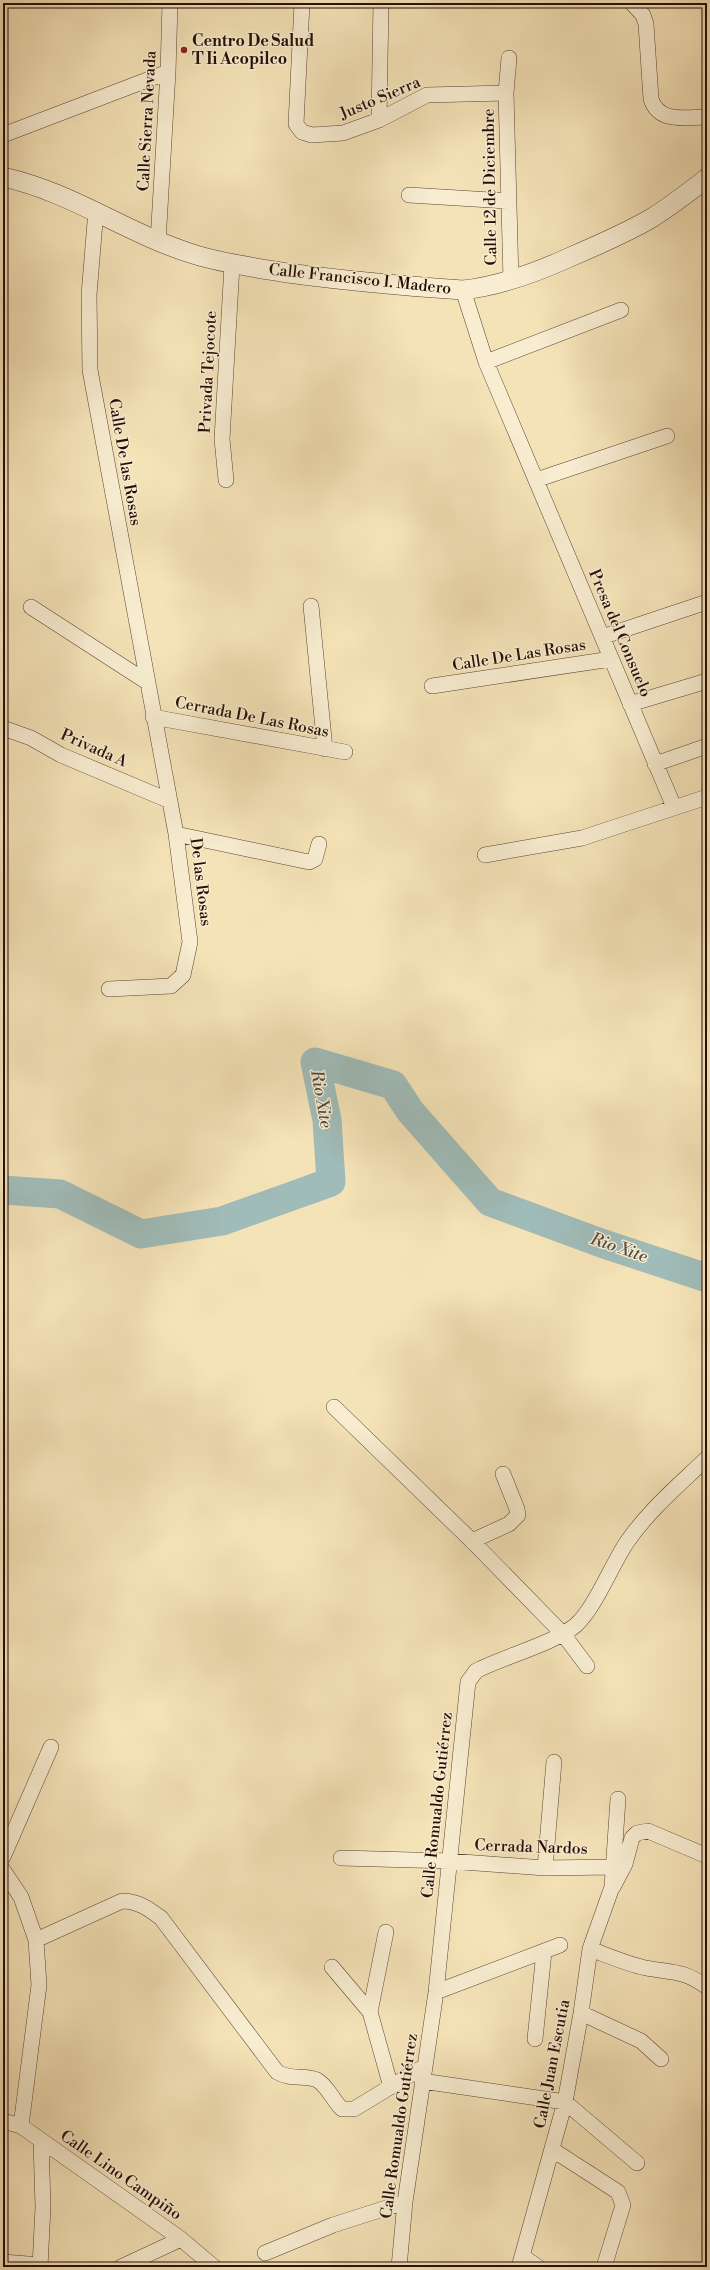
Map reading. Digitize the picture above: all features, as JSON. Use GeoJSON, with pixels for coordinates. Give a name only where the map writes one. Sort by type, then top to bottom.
{"type":"FeatureCollection","features":[{"type":"Feature","properties":{"kind":"street","name":"Calle Sierra Nevada"},"geometry":{"type":"LineString","coordinates":[[158,242],[168,72],[170,3]]}},
{"type":"Feature","properties":{"kind":"street","name":"Justo Sierra"},"geometry":{"type":"LineString","coordinates":[[302,3],[296,124],[302,132],[312,135],[343,133],[379,120],[427,95],[506,93]]}},
{"type":"Feature","properties":{"kind":"street"},"geometry":{"type":"LineString","coordinates":[[379,120],[381,3]]}},
{"type":"Feature","properties":{"kind":"street"},"geometry":{"type":"LineString","coordinates":[[632,3],[643,15],[646,24],[651,99],[654,108],[660,114],[669,117],[707,117]]}},
{"type":"Feature","properties":{"kind":"street","name":"Calle 12 de Diciembre"},"geometry":{"type":"LineString","coordinates":[[509,58],[506,93],[507,201],[511,280]]}},
{"type":"Feature","properties":{"kind":"street"},"geometry":{"type":"LineString","coordinates":[[3,135],[168,72]]}},
{"type":"Feature","properties":{"kind":"street","name":"Calle Francisco I. Madero"},"geometry":{"type":"LineString","coordinates":[[3,177],[57,193],[96,210],[158,242],[232,265],[357,282],[463,290],[479,289],[511,280],[548,267],[618,237],[651,218],[707,178]]}},
{"type":"Feature","properties":{"kind":"street"},"geometry":{"type":"LineString","coordinates":[[409,195],[507,201]]}},
{"type":"Feature","properties":{"kind":"street","name":"Calle De las Rosas"},"geometry":{"type":"LineString","coordinates":[[96,210],[89,295],[90,370],[153,717]]}},
{"type":"Feature","properties":{"kind":"street","name":"Privada Tejocote"},"geometry":{"type":"LineString","coordinates":[[226,480],[222,439],[232,265]]}},
{"type":"Feature","properties":{"kind":"street","name":"Presa del Consuelo"},"geometry":{"type":"LineString","coordinates":[[463,290],[486,362],[674,807]]}},
{"type":"Feature","properties":{"kind":"street"},"geometry":{"type":"LineString","coordinates":[[486,362],[621,310]]}},
{"type":"Feature","properties":{"kind":"street"},"geometry":{"type":"LineString","coordinates":[[536,480],[667,436]]}},
{"type":"Feature","properties":{"kind":"street"},"geometry":{"type":"LineString","coordinates":[[602,637],[707,602]]}},
{"type":"Feature","properties":{"kind":"street"},"geometry":{"type":"LineString","coordinates":[[311,606],[325,749]]}},
{"type":"Feature","properties":{"kind":"street"},"geometry":{"type":"LineString","coordinates":[[31,607],[147,682]]}},
{"type":"Feature","properties":{"kind":"street","name":"Calle De Las Rosas"},"geometry":{"type":"LineString","coordinates":[[432,686],[611,659]]}},
{"type":"Feature","properties":{"kind":"street"},"geometry":{"type":"LineString","coordinates":[[630,704],[707,681]]}},
{"type":"Feature","properties":{"kind":"street","name":"Cerrada De Las Rosas"},"geometry":{"type":"LineString","coordinates":[[153,717],[345,752]]}},
{"type":"Feature","properties":{"kind":"street","name":"De las Rosas"},"geometry":{"type":"LineString","coordinates":[[109,989],[171,986],[184,975],[190,942],[176,834],[153,717]]}},
{"type":"Feature","properties":{"kind":"street","name":"Privada A"},"geometry":{"type":"LineString","coordinates":[[3,728],[31,738],[62,756],[170,801]]}},
{"type":"Feature","properties":{"kind":"street"},"geometry":{"type":"LineString","coordinates":[[655,764],[707,746]]}},
{"type":"Feature","properties":{"kind":"street"},"geometry":{"type":"LineString","coordinates":[[485,855],[582,838],[707,797]]}},
{"type":"Feature","properties":{"kind":"street"},"geometry":{"type":"LineString","coordinates":[[176,834],[309,862],[315,859],[319,844]]}},
{"type":"Feature","properties":{"kind":"street"},"geometry":{"type":"LineString","coordinates":[[334,1407],[472,1541],[563,1634],[587,1666]]}},
{"type":"Feature","properties":{"kind":"street","name":"Calle Romualdo Gutiérrez"},"geometry":{"type":"LineString","coordinates":[[399,2267],[405,2202],[436,1992],[468,1682],[476,1671],[563,1634],[576,1624],[588,1611],[626,1544],[642,1522],[707,1458]]}},
{"type":"Feature","properties":{"kind":"street"},"geometry":{"type":"LineString","coordinates":[[472,1541],[509,1524],[518,1515],[518,1509],[503,1474]]}},
{"type":"Feature","properties":{"kind":"street"},"geometry":{"type":"LineString","coordinates":[[3,1857],[50,1747]]}},
{"type":"Feature","properties":{"kind":"street"},"geometry":{"type":"LineString","coordinates":[[545,1868],[554,1762]]}},
{"type":"Feature","properties":{"kind":"street","name":"Calle Juan Escutia"},"geometry":{"type":"LineString","coordinates":[[520,2261],[553,2150],[565,2102],[582,2013],[590,1950],[612,1887],[612,1867],[618,1799]]}},
{"type":"Feature","properties":{"kind":"street"},"geometry":{"type":"LineString","coordinates":[[612,1887],[625,1864],[632,1838],[637,1833],[648,1831],[707,1856]]}},
{"type":"Feature","properties":{"kind":"street","name":"Cerrada Nardos"},"geometry":{"type":"LineString","coordinates":[[341,1858],[449,1861],[545,1868],[612,1867]]}},
{"type":"Feature","properties":{"kind":"street"},"geometry":{"type":"LineString","coordinates":[[3,1870],[21,1897],[36,1940],[39,1985],[21,2126]]}},
{"type":"Feature","properties":{"kind":"street"},"geometry":{"type":"LineString","coordinates":[[36,1940],[122,1901],[132,1901],[146,1907],[161,1918],[277,2072],[293,2078],[316,2080],[322,2084],[342,2109],[354,2109],[425,2066]]}},
{"type":"Feature","properties":{"kind":"street"},"geometry":{"type":"LineString","coordinates":[[370,2012],[386,1932]]}},
{"type":"Feature","properties":{"kind":"street"},"geometry":{"type":"LineString","coordinates":[[436,1992],[544,1952],[560,1944]]}},
{"type":"Feature","properties":{"kind":"street"},"geometry":{"type":"LineString","coordinates":[[590,1950],[633,1964],[681,1972],[707,1987]]}},
{"type":"Feature","properties":{"kind":"street"},"geometry":{"type":"LineString","coordinates":[[535,2039],[544,1952]]}},
{"type":"Feature","properties":{"kind":"street"},"geometry":{"type":"LineString","coordinates":[[332,1967],[370,2012],[391,2087]]}},
{"type":"Feature","properties":{"kind":"street"},"geometry":{"type":"LineString","coordinates":[[582,2013],[641,2041],[661,2059]]}},
{"type":"Feature","properties":{"kind":"street"},"geometry":{"type":"LineString","coordinates":[[422,2082],[565,2102],[637,2163]]}},
{"type":"Feature","properties":{"kind":"street","name":"Calle Lino Campiño"},"geometry":{"type":"LineString","coordinates":[[3,2121],[21,2126],[181,2239],[214,2267]]}},
{"type":"Feature","properties":{"kind":"street"},"geometry":{"type":"LineString","coordinates":[[3,2262],[40,2266],[43,2207],[41,2141]]}},
{"type":"Feature","properties":{"kind":"street"},"geometry":{"type":"LineString","coordinates":[[553,2150],[618,2192],[622,2198],[623,2205],[604,2267]]}},
{"type":"Feature","properties":{"kind":"street"},"geometry":{"type":"LineString","coordinates":[[265,2253],[333,2225],[405,2202]]}},
{"type":"Feature","properties":{"kind":"street"},"geometry":{"type":"LineString","coordinates":[[121,2267],[181,2239]]}},
{"type":"Feature","properties":{"kind":"street"},"geometry":{"type":"LineString","coordinates":[[520,2261],[538,2267]]}},
{"type":"Feature","properties":{"kind":"waterway","name":"Rio Xite"},"geometry":{"type":"LineString","coordinates":[[3,1190],[60,1194],[141,1234],[222,1221],[331,1182],[327,1120],[315,1062],[393,1085],[410,1111],[490,1202],[601,1243],[707,1278]]}},
{"type":"Feature","properties":{"kind":"place","name":"Centro De Salud T Ii Acopilco"},"geometry":{"type":"Point","coordinates":[184,50]}}]}
